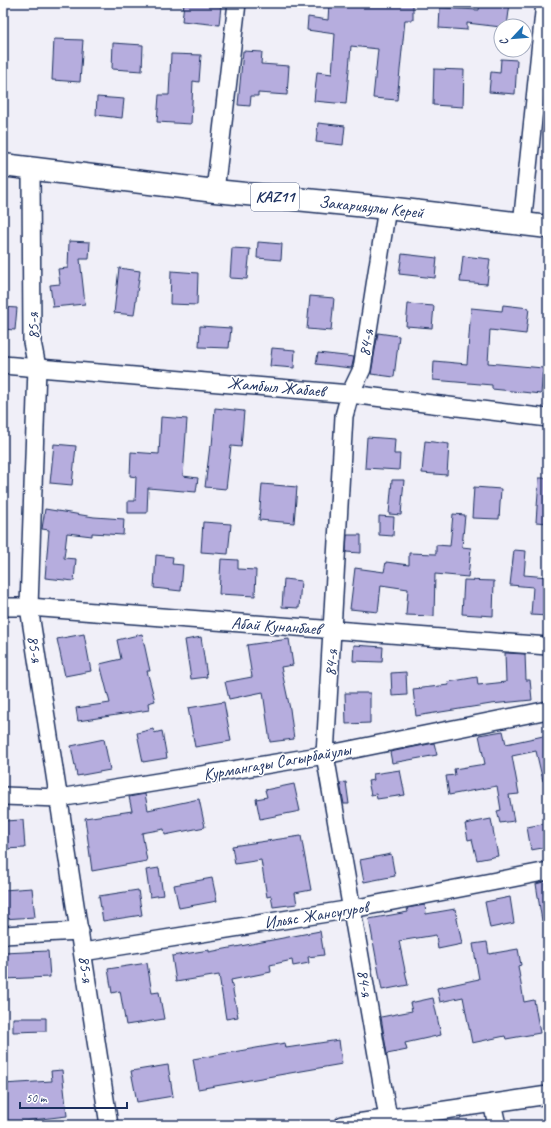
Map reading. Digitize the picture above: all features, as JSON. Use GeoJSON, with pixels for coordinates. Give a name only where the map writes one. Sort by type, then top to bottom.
{"type":"FeatureCollection","features":[{"type":"Feature","properties":{"kind":"highway","name":"Закарияулы Керей"},"geometry":{"type":"LineString","coordinates":[[3,165],[215,191],[387,208],[548,227]]}},
{"type":"Feature","properties":{"kind":"street"},"geometry":{"type":"LineString","coordinates":[[215,191],[237,3]]}},
{"type":"Feature","properties":{"kind":"street"},"geometry":{"type":"LineString","coordinates":[[522,225],[545,3]]}},
{"type":"Feature","properties":{"kind":"street","name":"85-я"},"geometry":{"type":"LineString","coordinates":[[32,168],[32,342],[37,367],[29,607],[109,1125]]}},
{"type":"Feature","properties":{"kind":"street","name":"84-я"},"geometry":{"type":"LineString","coordinates":[[387,208],[362,369],[350,394],[344,416],[325,755],[388,1118]]}},
{"type":"Feature","properties":{"kind":"street","name":"Жамбыл Жабаев"},"geometry":{"type":"LineString","coordinates":[[3,365],[350,394],[548,418]]}},
{"type":"Feature","properties":{"kind":"street","name":"Абай Кунанбаев"},"geometry":{"type":"LineString","coordinates":[[3,607],[29,607],[548,646]]}},
{"type":"Feature","properties":{"kind":"street","name":"Курмангазы Сагырбайулы"},"geometry":{"type":"LineString","coordinates":[[3,796],[59,798],[325,755],[548,710]]}},
{"type":"Feature","properties":{"kind":"street","name":"Ильяс Жансугуров"},"geometry":{"type":"LineString","coordinates":[[83,952],[352,909],[548,871]]}},
{"type":"Feature","properties":{"kind":"street"},"geometry":{"type":"LineString","coordinates":[[3,935],[80,931]]}},
{"type":"Feature","properties":{"kind":"street"},"geometry":{"type":"LineString","coordinates":[[343,1125],[548,1095]]}},
{"type":"Feature","properties":{"kind":"street"},"geometry":{"type":"LineString","coordinates":[[492,1103],[497,1125]]}},
{"type":"Feature","properties":{"kind":"building"},"geometry":{"type":"Polygon","coordinates":[[[184,3],[221,6],[219,25],[182,21],[184,3]]]}},
{"type":"Feature","properties":{"kind":"building"},"geometry":{"type":"Polygon","coordinates":[[[329,3],[413,3],[413,20],[405,20],[397,100],[373,98],[378,49],[351,46],[346,104],[314,101],[317,72],[332,74],[335,34],[307,30],[308,17],[328,20],[329,3]]]}},
{"type":"Feature","properties":{"kind":"building"},"geometry":{"type":"Polygon","coordinates":[[[480,3],[510,3],[508,18],[493,18],[493,26],[467,23],[467,30],[439,28],[440,8],[479,10],[480,3]]]}},
{"type":"Feature","properties":{"kind":"building"},"geometry":{"type":"Polygon","coordinates":[[[54,39],[83,40],[80,82],[52,80],[54,39]]]}},
{"type":"Feature","properties":{"kind":"building"},"geometry":{"type":"Polygon","coordinates":[[[113,43],[143,45],[142,71],[112,69],[113,43]]]}},
{"type":"Feature","properties":{"kind":"building"},"geometry":{"type":"Polygon","coordinates":[[[243,51],[262,52],[261,64],[289,66],[287,95],[258,93],[258,96],[251,96],[250,106],[238,105],[243,51]]]}},
{"type":"Feature","properties":{"kind":"building"},"geometry":{"type":"Polygon","coordinates":[[[171,54],[201,55],[199,82],[193,81],[191,124],[157,122],[159,95],[169,95],[171,54]]]}},
{"type":"Feature","properties":{"kind":"building"},"geometry":{"type":"Polygon","coordinates":[[[501,59],[517,60],[515,94],[489,92],[491,72],[500,73],[501,59]]]}},
{"type":"Feature","properties":{"kind":"building"},"geometry":{"type":"Polygon","coordinates":[[[434,69],[464,70],[463,107],[433,105],[434,69]]]}},
{"type":"Feature","properties":{"kind":"building"},"geometry":{"type":"Polygon","coordinates":[[[97,97],[124,99],[122,118],[96,115],[97,97]]]}},
{"type":"Feature","properties":{"kind":"building"},"geometry":{"type":"Polygon","coordinates":[[[318,123],[345,126],[343,145],[316,142],[318,123]]]}},
{"type":"Feature","properties":{"kind":"building"},"geometry":{"type":"Polygon","coordinates":[[[69,241],[90,242],[89,259],[80,259],[85,304],[53,307],[50,285],[60,284],[58,269],[68,268],[69,241]]]}},
{"type":"Feature","properties":{"kind":"building"},"geometry":{"type":"Polygon","coordinates":[[[258,242],[282,244],[281,260],[257,258],[258,242]]]}},
{"type":"Feature","properties":{"kind":"building"},"geometry":{"type":"Polygon","coordinates":[[[232,248],[250,249],[247,279],[230,278],[232,248]]]}},
{"type":"Feature","properties":{"kind":"building"},"geometry":{"type":"Polygon","coordinates":[[[402,254],[437,258],[435,278],[399,274],[402,254]]]}},
{"type":"Feature","properties":{"kind":"building"},"geometry":{"type":"Polygon","coordinates":[[[463,256],[490,259],[487,284],[460,282],[463,256]]]}},
{"type":"Feature","properties":{"kind":"building"},"geometry":{"type":"Polygon","coordinates":[[[119,268],[140,271],[134,315],[114,313],[119,268]]]}},
{"type":"Feature","properties":{"kind":"building"},"geometry":{"type":"Polygon","coordinates":[[[171,271],[198,273],[197,305],[170,304],[171,271]]]}},
{"type":"Feature","properties":{"kind":"building"},"geometry":{"type":"Polygon","coordinates":[[[310,296],[334,298],[331,331],[307,329],[310,296]]]}},
{"type":"Feature","properties":{"kind":"building"},"geometry":{"type":"Polygon","coordinates":[[[408,304],[434,306],[432,328],[406,326],[408,304]]]}},
{"type":"Feature","properties":{"kind":"building"},"geometry":{"type":"Polygon","coordinates":[[[503,305],[529,308],[526,334],[490,330],[488,363],[543,368],[541,394],[492,389],[492,385],[433,380],[434,361],[467,364],[471,308],[502,311],[503,305]]]}},
{"type":"Feature","properties":{"kind":"building"},"geometry":{"type":"Polygon","coordinates":[[[3,307],[17,308],[15,330],[3,329],[3,307]]]}},
{"type":"Feature","properties":{"kind":"building"},"geometry":{"type":"Polygon","coordinates":[[[200,326],[231,328],[229,348],[199,347],[200,326]]]}},
{"type":"Feature","properties":{"kind":"building"},"geometry":{"type":"Polygon","coordinates":[[[378,333],[399,336],[394,377],[371,374],[378,333]]]}},
{"type":"Feature","properties":{"kind":"building"},"geometry":{"type":"Polygon","coordinates":[[[272,348],[295,350],[294,368],[270,366],[272,348]]]}},
{"type":"Feature","properties":{"kind":"building"},"geometry":{"type":"Polygon","coordinates":[[[318,353],[354,357],[352,366],[351,368],[316,364],[318,353]]]}},
{"type":"Feature","properties":{"kind":"building"},"geometry":{"type":"Polygon","coordinates":[[[215,408],[244,411],[241,447],[231,446],[226,489],[205,487],[210,446],[212,446],[215,408]]]}},
{"type":"Feature","properties":{"kind":"building"},"geometry":{"type":"Polygon","coordinates":[[[161,417],[187,419],[183,476],[198,478],[196,492],[148,488],[147,513],[128,513],[128,501],[135,501],[136,477],[130,476],[131,452],[159,454],[161,417]]]}},
{"type":"Feature","properties":{"kind":"building"},"geometry":{"type":"Polygon","coordinates":[[[367,437],[395,439],[394,454],[400,454],[399,470],[365,468],[367,437]]]}},
{"type":"Feature","properties":{"kind":"building"},"geometry":{"type":"Polygon","coordinates":[[[425,441],[449,444],[447,475],[422,473],[425,441]]]}},
{"type":"Feature","properties":{"kind":"building"},"geometry":{"type":"Polygon","coordinates":[[[54,444],[76,446],[72,485],[50,483],[54,444]]]}},
{"type":"Feature","properties":{"kind":"building"},"geometry":{"type":"Polygon","coordinates":[[[539,478],[548,478],[548,523],[536,522],[539,478]]]}},
{"type":"Feature","properties":{"kind":"building"},"geometry":{"type":"Polygon","coordinates":[[[392,480],[404,480],[401,515],[389,514],[392,480]]]}},
{"type":"Feature","properties":{"kind":"building"},"geometry":{"type":"Polygon","coordinates":[[[262,484],[297,487],[294,523],[259,520],[262,484]]]}},
{"type":"Feature","properties":{"kind":"building"},"geometry":{"type":"Polygon","coordinates":[[[474,487],[501,489],[499,519],[472,518],[474,487]]]}},
{"type":"Feature","properties":{"kind":"building"},"geometry":{"type":"Polygon","coordinates":[[[45,509],[94,517],[124,519],[123,535],[92,533],[92,536],[67,533],[64,558],[76,559],[74,581],[45,578],[49,530],[42,529],[45,509]]]}},
{"type":"Feature","properties":{"kind":"building"},"geometry":{"type":"Polygon","coordinates":[[[453,514],[465,515],[462,547],[471,548],[468,577],[435,574],[434,616],[406,615],[408,589],[381,585],[378,612],[350,609],[355,568],[384,572],[386,562],[409,565],[409,553],[436,554],[436,545],[450,546],[453,514]]]}},
{"type":"Feature","properties":{"kind":"building"},"geometry":{"type":"Polygon","coordinates":[[[379,516],[394,517],[393,536],[379,535],[379,516]]]}},
{"type":"Feature","properties":{"kind":"building"},"geometry":{"type":"Polygon","coordinates":[[[203,522],[231,524],[228,554],[201,552],[203,522]]]}},
{"type":"Feature","properties":{"kind":"building"},"geometry":{"type":"Polygon","coordinates":[[[347,535],[361,535],[361,553],[346,552],[347,535]]]}},
{"type":"Feature","properties":{"kind":"building"},"geometry":{"type":"Polygon","coordinates":[[[514,550],[526,551],[524,575],[548,577],[548,616],[531,615],[533,587],[510,585],[514,550]]]}},
{"type":"Feature","properties":{"kind":"building"},"geometry":{"type":"Polygon","coordinates":[[[156,555],[173,557],[172,564],[183,565],[181,591],[154,588],[156,555]]]}},
{"type":"Feature","properties":{"kind":"building"},"geometry":{"type":"Polygon","coordinates":[[[221,559],[238,560],[238,569],[256,570],[255,596],[219,594],[221,559]]]}},
{"type":"Feature","properties":{"kind":"building"},"geometry":{"type":"Polygon","coordinates":[[[284,579],[301,581],[299,608],[282,607],[284,579]]]}},
{"type":"Feature","properties":{"kind":"building"},"geometry":{"type":"Polygon","coordinates":[[[464,580],[494,581],[493,616],[462,614],[464,580]]]}},
{"type":"Feature","properties":{"kind":"building"},"geometry":{"type":"Polygon","coordinates":[[[84,634],[91,671],[65,676],[57,639],[84,634]]]}},
{"type":"Feature","properties":{"kind":"building"},"geometry":{"type":"Polygon","coordinates":[[[142,634],[150,671],[147,671],[155,701],[148,703],[149,710],[78,721],[76,708],[110,703],[100,664],[121,659],[117,640],[142,634]]]}},
{"type":"Feature","properties":{"kind":"building"},"geometry":{"type":"Polygon","coordinates":[[[201,637],[207,677],[191,679],[185,640],[201,637]]]}},
{"type":"Feature","properties":{"kind":"building"},"geometry":{"type":"Polygon","coordinates":[[[289,639],[293,665],[281,667],[290,709],[294,739],[270,742],[263,692],[229,699],[225,682],[252,677],[247,645],[289,639]]]}},
{"type":"Feature","properties":{"kind":"building"},"geometry":{"type":"Polygon","coordinates":[[[354,645],[383,647],[382,662],[353,661],[354,645]]]}},
{"type":"Feature","properties":{"kind":"building"},"geometry":{"type":"Polygon","coordinates":[[[505,653],[525,654],[526,680],[530,680],[532,700],[491,704],[416,716],[413,689],[449,685],[448,682],[477,677],[478,685],[506,682],[505,653]]]}},
{"type":"Feature","properties":{"kind":"building"},"geometry":{"type":"Polygon","coordinates":[[[406,672],[407,695],[392,696],[391,673],[406,672]]]}},
{"type":"Feature","properties":{"kind":"building"},"geometry":{"type":"Polygon","coordinates":[[[345,693],[370,693],[370,723],[346,724],[345,693]]]}},
{"type":"Feature","properties":{"kind":"building"},"geometry":{"type":"Polygon","coordinates":[[[224,702],[231,741],[195,747],[188,708],[224,702]]]}},
{"type":"Feature","properties":{"kind":"building"},"geometry":{"type":"Polygon","coordinates":[[[153,729],[154,733],[162,731],[167,758],[143,762],[137,733],[153,729]]]}},
{"type":"Feature","properties":{"kind":"building"},"geometry":{"type":"Polygon","coordinates":[[[503,731],[506,744],[548,735],[548,781],[543,781],[536,751],[512,756],[519,794],[509,795],[514,821],[500,823],[497,811],[501,810],[497,786],[449,795],[446,776],[455,775],[454,769],[485,764],[479,735],[503,731]]]}},
{"type":"Feature","properties":{"kind":"building"},"geometry":{"type":"Polygon","coordinates":[[[104,739],[110,770],[77,776],[71,746],[104,739]]]}},
{"type":"Feature","properties":{"kind":"building"},"geometry":{"type":"Polygon","coordinates":[[[434,743],[437,755],[392,763],[390,752],[434,743]]]}},
{"type":"Feature","properties":{"kind":"building"},"geometry":{"type":"Polygon","coordinates":[[[400,770],[405,795],[377,799],[376,794],[371,795],[368,781],[374,780],[373,774],[400,770]]]}},
{"type":"Feature","properties":{"kind":"building"},"geometry":{"type":"Polygon","coordinates":[[[346,782],[349,804],[344,804],[340,783],[346,782]]]}},
{"type":"Feature","properties":{"kind":"building"},"geometry":{"type":"Polygon","coordinates":[[[294,784],[300,811],[260,819],[256,799],[267,797],[265,790],[294,784]]]}},
{"type":"Feature","properties":{"kind":"building"},"geometry":{"type":"Polygon","coordinates":[[[145,794],[148,810],[199,799],[205,827],[165,835],[164,829],[142,833],[147,861],[92,871],[85,818],[132,811],[129,797],[145,794]]]}},
{"type":"Feature","properties":{"kind":"building"},"geometry":{"type":"Polygon","coordinates":[[[491,819],[498,856],[477,860],[472,839],[468,840],[465,824],[491,819]]]}},
{"type":"Feature","properties":{"kind":"building"},"geometry":{"type":"Polygon","coordinates":[[[23,820],[25,848],[3,849],[3,821],[23,820]]]}},
{"type":"Feature","properties":{"kind":"building"},"geometry":{"type":"Polygon","coordinates":[[[548,823],[548,847],[531,850],[527,827],[548,823]]]}},
{"type":"Feature","properties":{"kind":"building"},"geometry":{"type":"Polygon","coordinates":[[[301,836],[311,890],[295,893],[297,904],[273,907],[271,896],[267,897],[261,860],[235,864],[232,846],[301,836]]]}},
{"type":"Feature","properties":{"kind":"building"},"geometry":{"type":"Polygon","coordinates":[[[391,854],[395,876],[364,882],[360,860],[391,854]]]}},
{"type":"Feature","properties":{"kind":"building"},"geometry":{"type":"Polygon","coordinates":[[[159,868],[163,895],[150,897],[146,870],[159,868]]]}},
{"type":"Feature","properties":{"kind":"building"},"geometry":{"type":"Polygon","coordinates":[[[212,878],[217,901],[179,908],[174,885],[212,878]]]}},
{"type":"Feature","properties":{"kind":"building"},"geometry":{"type":"Polygon","coordinates":[[[547,881],[548,921],[542,921],[536,884],[547,881]]]}},
{"type":"Feature","properties":{"kind":"building"},"geometry":{"type":"Polygon","coordinates":[[[32,888],[35,917],[3,919],[3,890],[32,888]]]}},
{"type":"Feature","properties":{"kind":"building"},"geometry":{"type":"Polygon","coordinates":[[[138,890],[142,915],[103,921],[99,896],[138,890]]]}},
{"type":"Feature","properties":{"kind":"building"},"geometry":{"type":"Polygon","coordinates":[[[510,897],[514,923],[490,928],[485,902],[510,897]]]}},
{"type":"Feature","properties":{"kind":"building"},"geometry":{"type":"Polygon","coordinates":[[[425,905],[426,914],[455,909],[462,944],[438,949],[436,935],[399,941],[408,985],[382,990],[369,919],[408,912],[407,908],[425,905]]]}},
{"type":"Feature","properties":{"kind":"building"},"geometry":{"type":"Polygon","coordinates":[[[320,931],[324,955],[308,957],[309,963],[293,966],[292,960],[270,965],[271,972],[231,980],[238,1017],[226,1019],[219,975],[176,982],[172,956],[209,950],[209,952],[320,931]]]}},
{"type":"Feature","properties":{"kind":"building"},"geometry":{"type":"Polygon","coordinates":[[[487,942],[489,954],[518,949],[521,965],[518,966],[524,1002],[534,1000],[540,1033],[506,1039],[505,1036],[472,1043],[463,997],[440,1002],[437,988],[479,979],[473,944],[487,942]]]}},
{"type":"Feature","properties":{"kind":"building"},"geometry":{"type":"Polygon","coordinates":[[[48,951],[50,977],[4,979],[3,953],[48,951]]]}},
{"type":"Feature","properties":{"kind":"building"},"geometry":{"type":"Polygon","coordinates":[[[147,963],[152,993],[159,992],[164,1019],[126,1025],[120,991],[112,993],[108,969],[147,963]]]}},
{"type":"Feature","properties":{"kind":"building"},"geometry":{"type":"Polygon","coordinates":[[[433,998],[441,1035],[405,1043],[407,1050],[387,1054],[381,1017],[412,1011],[410,1003],[433,998]]]}},
{"type":"Feature","properties":{"kind":"building"},"geometry":{"type":"Polygon","coordinates":[[[13,1018],[46,1018],[46,1031],[13,1032],[13,1018]]]}},
{"type":"Feature","properties":{"kind":"building"},"geometry":{"type":"Polygon","coordinates":[[[339,1040],[342,1064],[198,1089],[193,1059],[285,1043],[286,1048],[339,1040]]]}},
{"type":"Feature","properties":{"kind":"building"},"geometry":{"type":"Polygon","coordinates":[[[168,1065],[173,1096],[137,1102],[131,1071],[168,1065]]]}},
{"type":"Feature","properties":{"kind":"building"},"geometry":{"type":"Polygon","coordinates":[[[62,1070],[67,1116],[6,1123],[3,1084],[52,1081],[51,1071],[62,1070]]]}}]}
